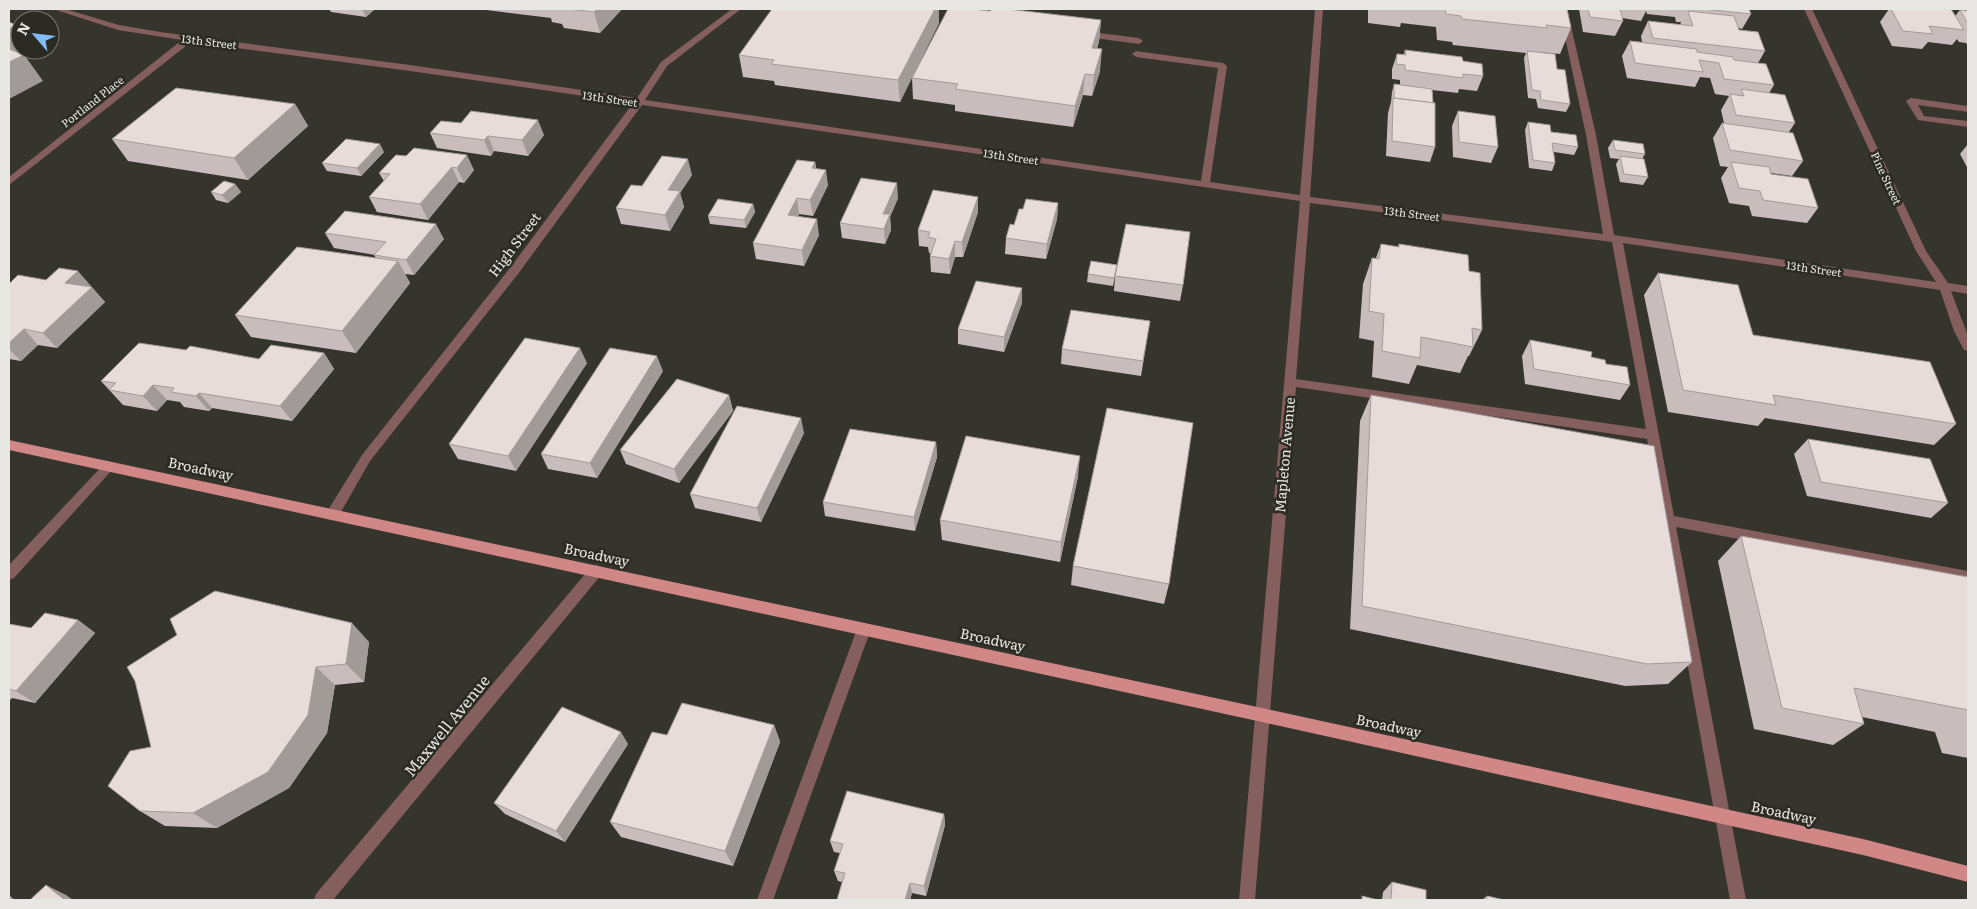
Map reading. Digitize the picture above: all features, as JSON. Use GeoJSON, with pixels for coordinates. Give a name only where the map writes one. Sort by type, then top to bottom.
{"type":"FeatureCollection","features":[{"type":"Feature","properties":{"kind":"main road","name":"Broadway"},"geometry":{"type":"LineString","coordinates":[[9,445],[1262,715],[1863,847],[1968,874]]}},
{"type":"Feature","properties":{"kind":"street","name":"13th Street"},"geometry":{"type":"LineString","coordinates":[[57,9],[118,27],[160,36],[410,68],[1305,199],[1613,239],[1968,290]]}},
{"type":"Feature","properties":{"kind":"street","name":"High Street"},"geometry":{"type":"LineString","coordinates":[[332,515],[366,458],[514,271],[639,102],[664,64],[737,9]]}},
{"type":"Feature","properties":{"kind":"street","name":"Mapleton Avenue"},"geometry":{"type":"LineString","coordinates":[[1246,900],[1305,199],[1318,9]]}},
{"type":"Feature","properties":{"kind":"street"},"geometry":{"type":"LineString","coordinates":[[1563,9],[1591,135],[1602,205],[1613,239],[1653,435],[1738,900]]}},
{"type":"Feature","properties":{"kind":"street","name":"Pine Street"},"geometry":{"type":"LineString","coordinates":[[1808,9],[1921,252],[1944,286],[1960,331],[1968,347]]}},
{"type":"Feature","properties":{"kind":"street"},"geometry":{"type":"LineString","coordinates":[[1076,33],[1139,41]]}},
{"type":"Feature","properties":{"kind":"street","name":"Portland Place"},"geometry":{"type":"LineString","coordinates":[[9,182],[190,39]]}},
{"type":"Feature","properties":{"kind":"street"},"geometry":{"type":"LineString","coordinates":[[1136,54],[1223,66],[1205,184]]}},
{"type":"Feature","properties":{"kind":"street"},"geometry":{"type":"LineString","coordinates":[[1968,108],[1911,101],[1921,118],[1968,124]]}},
{"type":"Feature","properties":{"kind":"street"},"geometry":{"type":"LineString","coordinates":[[1290,382],[1653,435]]}},
{"type":"Feature","properties":{"kind":"street"},"geometry":{"type":"LineString","coordinates":[[9,574],[109,466]]}},
{"type":"Feature","properties":{"kind":"street"},"geometry":{"type":"LineString","coordinates":[[1668,520],[1968,577]]}},
{"type":"Feature","properties":{"kind":"street","name":"Maxwell Avenue"},"geometry":{"type":"LineString","coordinates":[[322,900],[596,572]]}},
{"type":"Feature","properties":{"kind":"street"},"geometry":{"type":"LineString","coordinates":[[765,900],[864,629]]}},
{"type":"Feature","properties":{"kind":"building"},"geometry":{"type":"Polygon","coordinates":[[[569,9],[597,9],[594,12],[569,9]]]}},
{"type":"Feature","properties":{"kind":"building"},"geometry":{"type":"Polygon","coordinates":[[[772,9],[935,9],[898,80],[771,64],[774,60],[739,55],[772,9]]]}},
{"type":"Feature","properties":{"kind":"building"},"geometry":{"type":"Polygon","coordinates":[[[948,9],[990,11],[992,9],[1008,9],[1101,20],[1092,48],[1102,49],[1094,75],[1085,74],[1075,106],[955,89],[958,84],[912,78],[948,9]]]}},
{"type":"Feature","properties":{"kind":"building"},"geometry":{"type":"Polygon","coordinates":[[[1445,9],[1567,9],[1571,28],[1546,25],[1547,28],[1462,19],[1461,16],[1446,14],[1445,9]]]}},
{"type":"Feature","properties":{"kind":"building"},"geometry":{"type":"Polygon","coordinates":[[[1588,9],[1620,9],[1623,21],[1590,17],[1588,9]]]}},
{"type":"Feature","properties":{"kind":"building"},"geometry":{"type":"Polygon","coordinates":[[[1703,9],[1749,9],[1751,14],[1703,9]]]}},
{"type":"Feature","properties":{"kind":"building"},"geometry":{"type":"Polygon","coordinates":[[[1891,9],[1951,9],[1964,30],[1929,26],[1933,34],[1903,31],[1891,9]]]}},
{"type":"Feature","properties":{"kind":"building"},"geometry":{"type":"Polygon","coordinates":[[[1960,10],[1968,11],[1968,24],[1960,10]]]}},
{"type":"Feature","properties":{"kind":"building"},"geometry":{"type":"Polygon","coordinates":[[[1688,11],[1734,16],[1739,30],[1758,32],[1765,51],[1653,38],[1648,21],[1693,26],[1688,11]]]}},
{"type":"Feature","properties":{"kind":"building"},"geometry":{"type":"Polygon","coordinates":[[[1630,41],[1696,49],[1697,52],[1733,57],[1734,60],[1766,64],[1774,85],[1724,79],[1719,63],[1699,60],[1703,72],[1635,63],[1630,41]]]}},
{"type":"Feature","properties":{"kind":"building"},"geometry":{"type":"Polygon","coordinates":[[[1405,50],[1462,57],[1463,61],[1482,64],[1483,76],[1463,74],[1463,78],[1405,70],[1405,65],[1396,64],[1397,54],[1406,55],[1405,50]]]}},
{"type":"Feature","properties":{"kind":"building"},"geometry":{"type":"Polygon","coordinates":[[[1527,51],[1555,54],[1557,69],[1565,70],[1570,104],[1541,100],[1540,91],[1532,90],[1527,51]]]}},
{"type":"Feature","properties":{"kind":"building"},"geometry":{"type":"Polygon","coordinates":[[[1394,84],[1432,89],[1433,103],[1394,98],[1394,84]]]}},
{"type":"Feature","properties":{"kind":"building"},"geometry":{"type":"Polygon","coordinates":[[[176,88],[295,104],[234,158],[112,139],[176,88]]]}},
{"type":"Feature","properties":{"kind":"building"},"geometry":{"type":"Polygon","coordinates":[[[1741,89],[1785,95],[1795,123],[1736,115],[1730,94],[1744,96],[1741,89]]]}},
{"type":"Feature","properties":{"kind":"building"},"geometry":{"type":"Polygon","coordinates":[[[1393,98],[1435,103],[1435,147],[1392,141],[1393,98]]]}},
{"type":"Feature","properties":{"kind":"building"},"geometry":{"type":"Polygon","coordinates":[[[471,111],[538,120],[522,140],[488,136],[484,140],[430,133],[441,121],[461,123],[471,111]]]}},
{"type":"Feature","properties":{"kind":"building"},"geometry":{"type":"Polygon","coordinates":[[[1458,111],[1495,116],[1498,147],[1459,142],[1458,111]]]}},
{"type":"Feature","properties":{"kind":"building"},"geometry":{"type":"Polygon","coordinates":[[[1528,122],[1550,125],[1551,132],[1576,135],[1578,147],[1552,143],[1555,163],[1533,160],[1528,122]]]}},
{"type":"Feature","properties":{"kind":"building"},"geometry":{"type":"Polygon","coordinates":[[[1722,123],[1793,133],[1803,161],[1730,150],[1722,123]]]}},
{"type":"Feature","properties":{"kind":"building"},"geometry":{"type":"Polygon","coordinates":[[[346,139],[380,144],[357,168],[322,163],[346,139]]]}},
{"type":"Feature","properties":{"kind":"building"},"geometry":{"type":"Polygon","coordinates":[[[1613,140],[1643,144],[1645,154],[1615,150],[1613,140]]]}},
{"type":"Feature","properties":{"kind":"building"},"geometry":{"type":"Polygon","coordinates":[[[414,148],[467,155],[457,168],[452,167],[420,204],[369,197],[390,174],[379,173],[396,155],[406,156],[414,148]]]}},
{"type":"Feature","properties":{"kind":"building"},"geometry":{"type":"Polygon","coordinates":[[[662,156],[688,159],[668,190],[680,191],[665,215],[616,208],[631,185],[642,186],[662,156]]]}},
{"type":"Feature","properties":{"kind":"building"},"geometry":{"type":"Polygon","coordinates":[[[1620,156],[1644,159],[1648,177],[1624,174],[1620,156]]]}},
{"type":"Feature","properties":{"kind":"building"},"geometry":{"type":"Polygon","coordinates":[[[797,160],[815,162],[812,168],[826,170],[810,200],[797,198],[788,215],[817,219],[802,250],[753,243],[797,160]]]}},
{"type":"Feature","properties":{"kind":"building"},"geometry":{"type":"Polygon","coordinates":[[[1731,162],[1769,167],[1771,174],[1808,179],[1818,208],[1763,200],[1760,191],[1739,188],[1731,162]]]}},
{"type":"Feature","properties":{"kind":"building"},"geometry":{"type":"Polygon","coordinates":[[[861,178],[897,183],[883,214],[890,214],[884,229],[840,223],[861,178]]]}},
{"type":"Feature","properties":{"kind":"building"},"geometry":{"type":"Polygon","coordinates":[[[224,181],[235,184],[222,195],[211,192],[224,181]]]}},
{"type":"Feature","properties":{"kind":"building"},"geometry":{"type":"Polygon","coordinates":[[[933,190],[978,197],[962,242],[955,241],[949,259],[930,256],[936,239],[928,237],[930,232],[918,230],[933,190]]]}},
{"type":"Feature","properties":{"kind":"building"},"geometry":{"type":"Polygon","coordinates":[[[718,199],[753,204],[744,220],[708,216],[718,199]]]}},
{"type":"Feature","properties":{"kind":"building"},"geometry":{"type":"Polygon","coordinates":[[[1026,199],[1058,203],[1047,244],[1006,238],[1010,224],[1014,225],[1019,209],[1023,209],[1026,199]]]}},
{"type":"Feature","properties":{"kind":"building"},"geometry":{"type":"Polygon","coordinates":[[[345,211],[436,224],[406,260],[374,255],[386,242],[325,233],[345,211]]]}},
{"type":"Feature","properties":{"kind":"building"},"geometry":{"type":"Polygon","coordinates":[[[1126,224],[1190,232],[1183,285],[1115,276],[1126,224]]]}},
{"type":"Feature","properties":{"kind":"building"},"geometry":{"type":"Polygon","coordinates":[[[1381,244],[1399,247],[1399,244],[1468,255],[1469,271],[1480,273],[1482,330],[1472,328],[1473,347],[1421,337],[1420,358],[1382,351],[1384,314],[1369,311],[1372,258],[1379,259],[1381,244]]]}},
{"type":"Feature","properties":{"kind":"building"},"geometry":{"type":"Polygon","coordinates":[[[297,247],[398,261],[342,331],[235,315],[297,247]]]}},
{"type":"Feature","properties":{"kind":"building"},"geometry":{"type":"Polygon","coordinates":[[[1091,261],[1117,265],[1114,278],[1088,274],[1091,261]]]}},
{"type":"Feature","properties":{"kind":"building"},"geometry":{"type":"Polygon","coordinates":[[[59,268],[78,271],[65,283],[92,287],[43,333],[24,329],[9,343],[9,284],[18,275],[46,280],[59,268]]]}},
{"type":"Feature","properties":{"kind":"building"},"geometry":{"type":"Polygon","coordinates":[[[1658,273],[1738,285],[1753,335],[1930,362],[1956,424],[1773,395],[1776,405],[1683,390],[1658,273]]]}},
{"type":"Feature","properties":{"kind":"building"},"geometry":{"type":"Polygon","coordinates":[[[976,281],[1022,288],[1004,337],[958,329],[976,281]]]}},
{"type":"Feature","properties":{"kind":"building"},"geometry":{"type":"Polygon","coordinates":[[[1071,310],[1150,321],[1143,361],[1062,349],[1071,310]]]}},
{"type":"Feature","properties":{"kind":"building"},"geometry":{"type":"Polygon","coordinates":[[[525,338],[580,348],[508,456],[449,444],[525,338]]]}},
{"type":"Feature","properties":{"kind":"building"},"geometry":{"type":"Polygon","coordinates":[[[1530,340],[1592,352],[1591,357],[1605,360],[1606,364],[1627,367],[1630,385],[1534,369],[1530,340]]]}},
{"type":"Feature","properties":{"kind":"building"},"geometry":{"type":"Polygon","coordinates":[[[139,343],[186,350],[190,346],[259,359],[271,345],[324,353],[280,406],[199,393],[196,396],[171,392],[174,388],[153,385],[143,396],[109,390],[116,383],[101,381],[139,343]]]}},
{"type":"Feature","properties":{"kind":"building"},"geometry":{"type":"Polygon","coordinates":[[[610,348],[657,356],[590,463],[541,454],[610,348]]]}},
{"type":"Feature","properties":{"kind":"building"},"geometry":{"type":"Polygon","coordinates":[[[677,379],[729,395],[674,469],[620,450],[677,379]]]}},
{"type":"Feature","properties":{"kind":"building"},"geometry":{"type":"Polygon","coordinates":[[[1371,395],[1654,446],[1692,662],[1647,664],[1362,606],[1371,395]]]}},
{"type":"Feature","properties":{"kind":"building"},"geometry":{"type":"Polygon","coordinates":[[[737,406],[801,418],[757,508],[690,494],[737,406]]]}},
{"type":"Feature","properties":{"kind":"building"},"geometry":{"type":"Polygon","coordinates":[[[1107,408],[1193,423],[1169,584],[1073,566],[1107,408]]]}},
{"type":"Feature","properties":{"kind":"building"},"geometry":{"type":"Polygon","coordinates":[[[850,429],[936,442],[914,517],[823,502],[850,429]]]}},
{"type":"Feature","properties":{"kind":"building"},"geometry":{"type":"Polygon","coordinates":[[[966,436],[1080,456],[1061,542],[940,520],[966,436]]]}},
{"type":"Feature","properties":{"kind":"building"},"geometry":{"type":"Polygon","coordinates":[[[1808,439],[1930,459],[1948,503],[1821,482],[1808,439]]]}},
{"type":"Feature","properties":{"kind":"building"},"geometry":{"type":"Polygon","coordinates":[[[1741,536],[1968,577],[1968,710],[1854,688],[1864,724],[1782,708],[1741,536]]]}},
{"type":"Feature","properties":{"kind":"building"},"geometry":{"type":"Polygon","coordinates":[[[215,591],[352,623],[346,664],[316,667],[308,715],[268,772],[193,813],[140,811],[108,786],[130,751],[151,747],[135,681],[127,667],[177,635],[170,619],[215,591]]]}},
{"type":"Feature","properties":{"kind":"building"},"geometry":{"type":"Polygon","coordinates":[[[45,613],[78,620],[16,691],[9,689],[9,624],[31,628],[45,613]]]}},
{"type":"Feature","properties":{"kind":"building"},"geometry":{"type":"Polygon","coordinates":[[[682,703],[774,725],[725,851],[610,822],[652,732],[667,735],[682,703]]]}},
{"type":"Feature","properties":{"kind":"building"},"geometry":{"type":"Polygon","coordinates":[[[562,707],[621,732],[556,831],[494,803],[562,707]]]}},
{"type":"Feature","properties":{"kind":"building"},"geometry":{"type":"Polygon","coordinates":[[[847,791],[944,814],[924,886],[910,883],[905,900],[837,900],[845,873],[834,871],[843,844],[830,841],[847,791]]]}},
{"type":"Feature","properties":{"kind":"building"},"geometry":{"type":"Polygon","coordinates":[[[1392,882],[1426,890],[1426,900],[1391,900],[1392,882]]]}},
{"type":"Feature","properties":{"kind":"building"},"geometry":{"type":"Polygon","coordinates":[[[46,885],[65,900],[30,900],[46,885]]]}},
{"type":"Feature","properties":{"kind":"building"},"geometry":{"type":"Polygon","coordinates":[[[1362,896],[1378,900],[1362,900],[1362,896]]]}},
{"type":"Feature","properties":{"kind":"building"},"geometry":{"type":"Polygon","coordinates":[[[1487,896],[1504,900],[1487,900],[1487,896]]]}}]}
